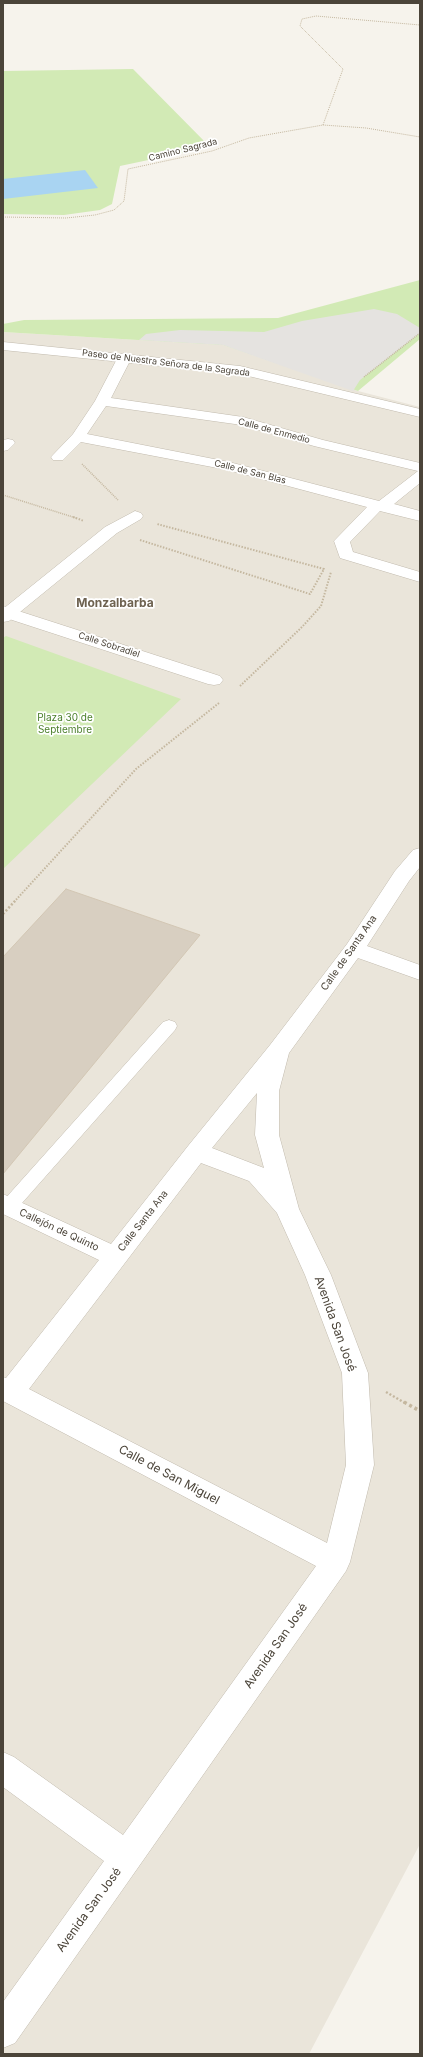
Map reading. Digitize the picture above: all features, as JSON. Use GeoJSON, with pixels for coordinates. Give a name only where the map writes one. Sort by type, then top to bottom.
{"type":"FeatureCollection","features":[{"type":"Feature","properties":{"kind":"street","name":"Paseo de Nuestra Señora de la Sagrada"},"geometry":{"type":"LineString","coordinates":[[3,346],[124,357],[240,370],[420,413]]}},
{"type":"Feature","properties":{"kind":"street"},"geometry":{"type":"LineString","coordinates":[[58,457],[78,437],[102,401],[124,357]]}},
{"type":"Feature","properties":{"kind":"street","name":"Calle de Enmedio"},"geometry":{"type":"LineString","coordinates":[[102,401],[243,421],[318,443],[420,467]]}},
{"type":"Feature","properties":{"kind":"street","name":"Calle de San Blas"},"geometry":{"type":"LineString","coordinates":[[78,437],[229,466],[420,516]]}},
{"type":"Feature","properties":{"kind":"street"},"geometry":{"type":"LineString","coordinates":[[420,475],[379,506],[342,541],[346,555],[420,577]]}},
{"type":"Feature","properties":{"kind":"street"},"geometry":{"type":"LineString","coordinates":[[5,613],[111,530],[135,516]]}},
{"type":"Feature","properties":{"kind":"street","name":"Calle Sobradiel"},"geometry":{"type":"LineString","coordinates":[[5,613],[214,680]]}},
{"type":"Feature","properties":{"kind":"street","name":"Calle de Santa Ana"},"geometry":{"type":"LineString","coordinates":[[278,1051],[354,949],[411,879],[420,854]]}},
{"type":"Feature","properties":{"kind":"street"},"geometry":{"type":"LineString","coordinates":[[354,949],[420,973]]}},
{"type":"Feature","properties":{"kind":"street","name":"Calle Santa Ana"},"geometry":{"type":"LineString","coordinates":[[7,1390],[116,1257],[196,1152],[278,1051]]}},
{"type":"Feature","properties":{"kind":"street","name":"Avenida San José"},"geometry":{"type":"LineString","coordinates":[[3,2031],[336,1562],[360,1465],[355,1373],[318,1275],[287,1210],[266,1135],[268,1091],[278,1051]]}},
{"type":"Feature","properties":{"kind":"street","name":"Avenida San José"},"geometry":{"type":"LineString","coordinates":[[196,1152],[257,1176],[287,1210]]}},
{"type":"Feature","properties":{"kind":"street","name":"Callejón de Quinto"},"geometry":{"type":"LineString","coordinates":[[6,1205],[116,1257]]}},
{"type":"Feature","properties":{"kind":"street","name":"Calle de San Miguel"},"geometry":{"type":"LineString","coordinates":[[7,1390],[336,1562]]}},
{"type":"Feature","properties":{"kind":"street"},"geometry":{"type":"LineString","coordinates":[[3,1768],[126,1858]]}},
{"type":"Feature","properties":{"kind":"lane"},"geometry":{"type":"LineString","coordinates":[[6,1205],[169,1026]]}},
{"type":"Feature","properties":{"kind":"path"},"geometry":{"type":"LineString","coordinates":[[323,125],[343,69],[300,26],[302,19],[316,16],[420,25]]}},
{"type":"Feature","properties":{"kind":"path","name":"Camino Sagrada"},"geometry":{"type":"LineString","coordinates":[[3,216],[66,218],[95,215],[114,210],[124,201],[125,183],[128,169],[212,151],[250,138],[323,125],[366,128],[420,137]]}},
{"type":"Feature","properties":{"kind":"path"},"geometry":{"type":"LineString","coordinates":[[351,396],[360,380],[420,333]]}},
{"type":"Feature","properties":{"kind":"path"},"geometry":{"type":"LineString","coordinates":[[3,495],[310,594],[324,569],[139,520],[82,464],[58,457]]}},
{"type":"Feature","properties":{"kind":"path"},"geometry":{"type":"LineString","coordinates":[[3,914],[136,769],[236,689],[302,627],[321,606],[332,572]]}},
{"type":"Feature","properties":{"kind":"path"},"geometry":{"type":"LineString","coordinates":[[214,680],[236,689]]}},
{"type":"Feature","properties":{"kind":"shaded area"},"geometry":{"type":"Polygon","coordinates":[[[374,309],[397,314],[420,328],[420,333],[360,380],[353,391],[223,345],[139,340],[146,334],[180,330],[264,332],[302,321],[374,309]]]}},
{"type":"Feature","properties":{"kind":"shaded area"},"geometry":{"type":"Polygon","coordinates":[[[3,332],[223,345],[358,391],[420,407],[420,1844],[309,2054],[3,2054],[3,332]]]}},
{"type":"Feature","properties":{"kind":"green space"},"geometry":{"type":"Polygon","coordinates":[[[133,69],[210,147],[120,166],[112,204],[100,210],[64,215],[3,214],[3,71],[133,69]]]}},
{"type":"Feature","properties":{"kind":"green space"},"geometry":{"type":"Polygon","coordinates":[[[420,280],[420,339],[358,391],[223,345],[3,332],[3,324],[24,320],[278,318],[420,280]]]}},
{"type":"Feature","properties":{"kind":"green space","name":"Plaza 30 de Septiembre"},"geometry":{"type":"Polygon","coordinates":[[[6,636],[181,699],[3,869],[3,638],[6,636]]]}},
{"type":"Feature","properties":{"kind":"water"},"geometry":{"type":"Polygon","coordinates":[[[85,170],[98,188],[3,199],[3,179],[85,170]]]}},
{"type":"Feature","properties":{"kind":"building"},"geometry":{"type":"Polygon","coordinates":[[[66,889],[200,935],[3,1174],[3,957],[66,889]]]}},
{"type":"Feature","properties":{"kind":"district","name":"Monzalbarba"},"geometry":{"type":"Point","coordinates":[115,603]}}]}
